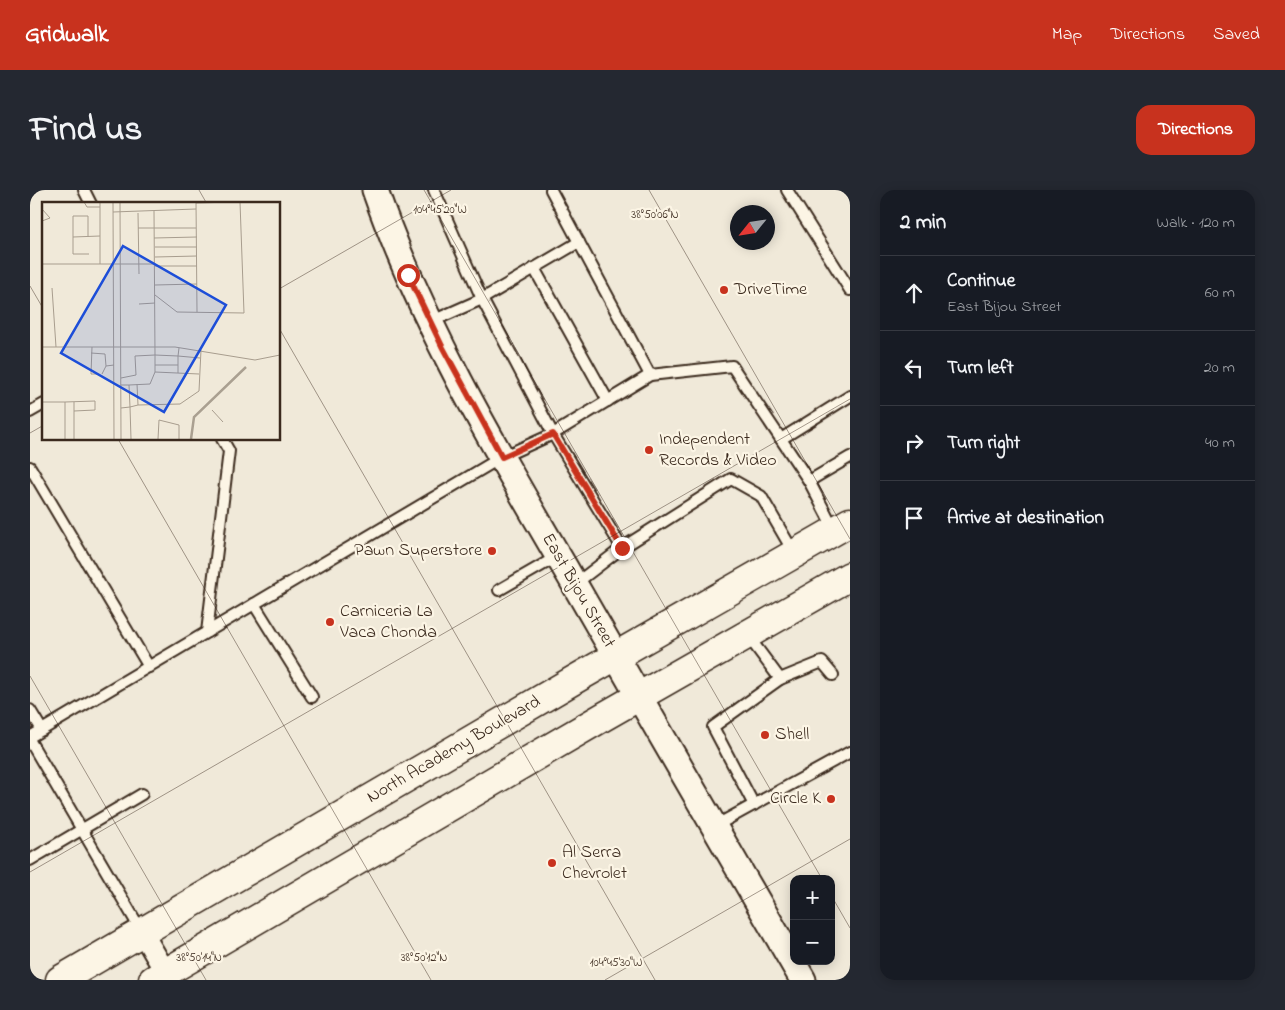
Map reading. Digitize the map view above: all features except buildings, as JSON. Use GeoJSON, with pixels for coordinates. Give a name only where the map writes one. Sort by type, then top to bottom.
{"type":"FeatureCollection","features":[{"type":"Feature","properties":{"kind":"highway","name":"North Academy Boulevard"},"geometry":{"type":"LineString","coordinates":[[60,980],[615,656],[842,526]]}},
{"type":"Feature","properties":{"kind":"highway"},"geometry":{"type":"LineString","coordinates":[[163,978],[639,697],[850,576]]}},
{"type":"Feature","properties":{"kind":"street","name":"East Bijou Street"},"geometry":{"type":"LineString","coordinates":[[375,190],[408,275],[430,322],[502,457],[803,980]]}},
{"type":"Feature","properties":{"kind":"street"},"geometry":{"type":"LineString","coordinates":[[142,932],[163,978]]}},
{"type":"Feature","properties":{"kind":"lane"},"geometry":{"type":"LineString","coordinates":[[84,190],[90,202]]}},
{"type":"Feature","properties":{"kind":"lane"},"geometry":{"type":"LineString","coordinates":[[434,190],[482,299],[553,434],[622,548]]}},
{"type":"Feature","properties":{"kind":"lane"},"geometry":{"type":"LineString","coordinates":[[551,190],[650,375]]}},
{"type":"Feature","properties":{"kind":"lane"},"geometry":{"type":"LineString","coordinates":[[787,190],[850,290]]}},
{"type":"Feature","properties":{"kind":"lane"},"geometry":{"type":"LineString","coordinates":[[430,322],[482,299],[579,242]]}},
{"type":"Feature","properties":{"kind":"lane"},"geometry":{"type":"LineString","coordinates":[[534,268],[608,401]]}},
{"type":"Feature","properties":{"kind":"lane"},"geometry":{"type":"LineString","coordinates":[[30,737],[502,457],[553,434],[650,375],[732,366],[809,481],[842,526]]}},
{"type":"Feature","properties":{"kind":"lane"},"geometry":{"type":"LineString","coordinates":[[781,439],[850,396]]}},
{"type":"Feature","properties":{"kind":"lane"},"geometry":{"type":"LineString","coordinates":[[30,412],[42,405]]}},
{"type":"Feature","properties":{"kind":"lane"},"geometry":{"type":"LineString","coordinates":[[207,632],[229,451],[223,440]]}},
{"type":"Feature","properties":{"kind":"lane"},"geometry":{"type":"LineString","coordinates":[[809,481],[850,457]]}},
{"type":"Feature","properties":{"kind":"lane"},"geometry":{"type":"LineString","coordinates":[[30,467],[149,666]]}},
{"type":"Feature","properties":{"kind":"lane"},"geometry":{"type":"LineString","coordinates":[[574,584],[622,548],[731,479],[762,496],[794,554]]}},
{"type":"Feature","properties":{"kind":"lane"},"geometry":{"type":"LineString","coordinates":[[499,590],[558,556]]}},
{"type":"Feature","properties":{"kind":"lane"},"geometry":{"type":"LineString","coordinates":[[254,604],[312,697]]}},
{"type":"Feature","properties":{"kind":"lane"},"geometry":{"type":"LineString","coordinates":[[747,635],[780,679]]}},
{"type":"Feature","properties":{"kind":"lane"},"geometry":{"type":"LineString","coordinates":[[754,805],[713,727],[780,679],[822,662],[834,675]]}},
{"type":"Feature","properties":{"kind":"lane"},"geometry":{"type":"LineString","coordinates":[[30,710],[42,730]]}},
{"type":"Feature","properties":{"kind":"lane"},"geometry":{"type":"LineString","coordinates":[[30,741],[142,932]]}},
{"type":"Feature","properties":{"kind":"lane"},"geometry":{"type":"LineString","coordinates":[[714,826],[850,752]]}},
{"type":"Feature","properties":{"kind":"lane"},"geometry":{"type":"LineString","coordinates":[[30,860],[142,794]]}},
{"type":"Feature","properties":{"kind":"place","name":"DriveTime"},"geometry":{"type":"Point","coordinates":[724,290]}},
{"type":"Feature","properties":{"kind":"place","name":"Independent Records & Video"},"geometry":{"type":"Point","coordinates":[649,450]}},
{"type":"Feature","properties":{"kind":"place","name":"Pawn Superstore"},"geometry":{"type":"Point","coordinates":[492,551]}},
{"type":"Feature","properties":{"kind":"place","name":"Carniceria La Vaca Chonda"},"geometry":{"type":"Point","coordinates":[330,622]}},
{"type":"Feature","properties":{"kind":"place","name":"Shell"},"geometry":{"type":"Point","coordinates":[765,735]}},
{"type":"Feature","properties":{"kind":"place","name":"Circle K"},"geometry":{"type":"Point","coordinates":[831,799]}},
{"type":"Feature","properties":{"kind":"place","name":"Al Serra Chevrolet"},"geometry":{"type":"Point","coordinates":[552,863]}},
{"type":"Feature","properties":{"kind":"route"},"geometry":{"type":"LineString","coordinates":[[408,275],[442,346],[502,457],[553,434],[622,548]]}}]}
